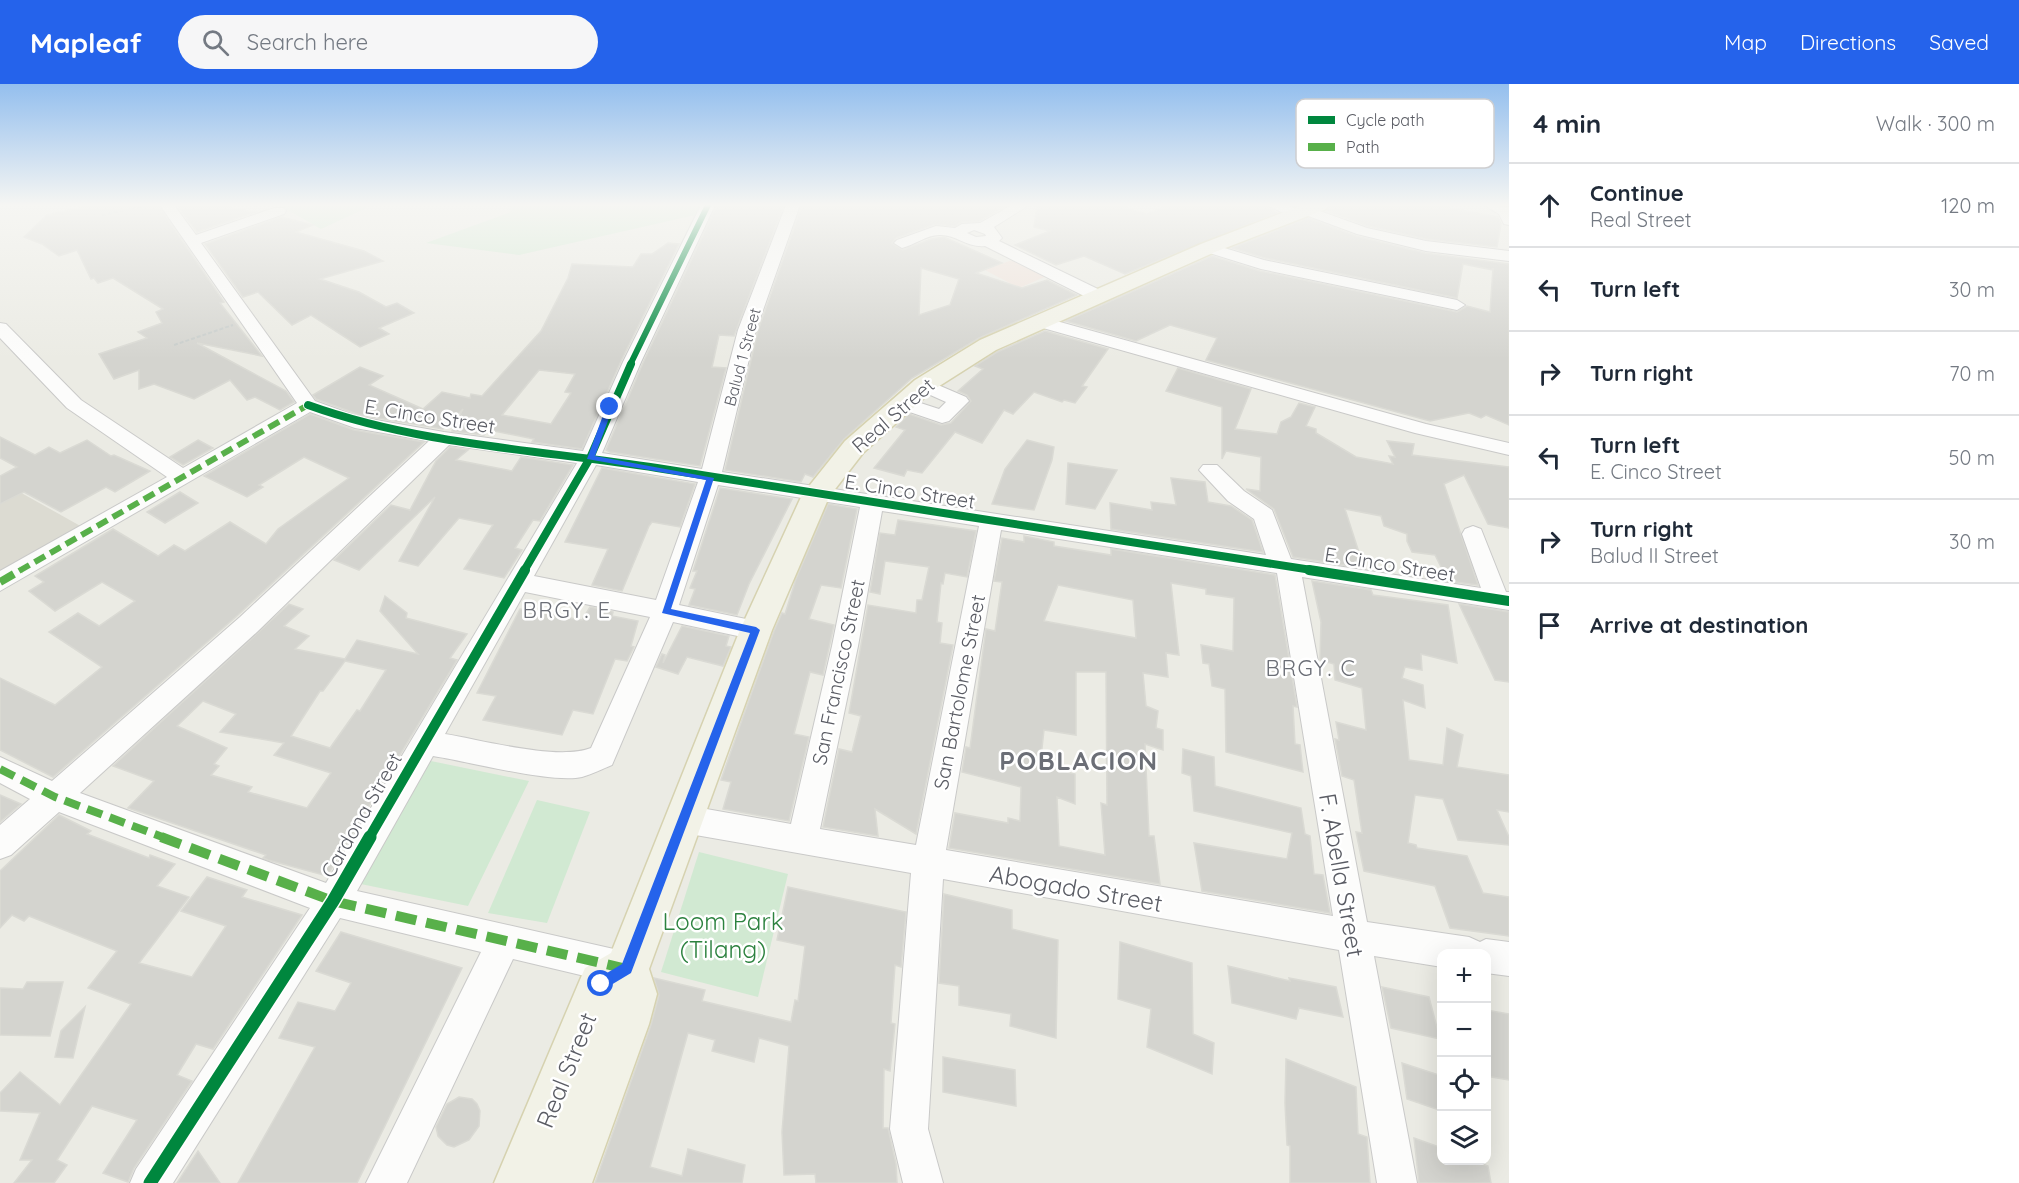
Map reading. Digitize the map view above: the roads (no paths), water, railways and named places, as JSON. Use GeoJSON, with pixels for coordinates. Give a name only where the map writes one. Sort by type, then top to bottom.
{"type":"FeatureCollection","features":[{"type":"Feature","properties":{"kind":"main road","name":"Real Street"},"geometry":{"type":"LineString","coordinates":[[566,1183],[626,1024],[634,994],[627,969],[756,630],[816,495],[854,447],[924,385],[954,364],[988,345],[1189,256]]}},
{"type":"Feature","properties":{"kind":"main road","name":"Real Street"},"geometry":{"type":"LineString","coordinates":[[520,1183],[601,984],[627,969]]}},
{"type":"Feature","properties":{"kind":"street"},"geometry":{"type":"LineString","coordinates":[[0,582],[308,405],[203,256]]}},
{"type":"Feature","properties":{"kind":"street","name":"Cardona Street"},"geometry":{"type":"LineString","coordinates":[[150,1183],[333,901],[423,742],[590,458],[610,407],[679,256]]}},
{"type":"Feature","properties":{"kind":"street","name":"Balud 1 Street"},"geometry":{"type":"LineString","coordinates":[[423,742],[556,765],[580,765],[602,756],[665,611],[710,478],[747,330],[774,256]]}},
{"type":"Feature","properties":{"kind":"street"},"geometry":{"type":"LineString","coordinates":[[1025,256],[1098,296]]}},
{"type":"Feature","properties":{"kind":"street"},"geometry":{"type":"LineString","coordinates":[[1235,256],[1261,264],[1456,304]]}},
{"type":"Feature","properties":{"kind":"street"},"geometry":{"type":"LineString","coordinates":[[1042,322],[1410,426],[1509,449]]}},
{"type":"Feature","properties":{"kind":"street"},"geometry":{"type":"LineString","coordinates":[[0,328],[74,404],[182,477]]}},
{"type":"Feature","properties":{"kind":"street"},"geometry":{"type":"LineString","coordinates":[[902,404],[942,417],[959,401],[924,385]]}},
{"type":"Feature","properties":{"kind":"street","name":"E. Cinco Street"},"geometry":{"type":"LineString","coordinates":[[308,405],[355,422],[444,438],[590,458],[816,495],[1503,600]]}},
{"type":"Feature","properties":{"kind":"street"},"geometry":{"type":"LineString","coordinates":[[0,845],[249,624],[444,438]]}},
{"type":"Feature","properties":{"kind":"street","name":"F. Abella Street"},"geometry":{"type":"LineString","coordinates":[[1210,470],[1230,487],[1236,496],[1264,515],[1285,566],[1397,1183]]}},
{"type":"Feature","properties":{"kind":"street","name":"San Francisco Street"},"geometry":{"type":"LineString","coordinates":[[802,841],[845,646],[872,502]]}},
{"type":"Feature","properties":{"kind":"street","name":"San Bartolome Street"},"geometry":{"type":"LineString","coordinates":[[923,1183],[909,1129],[928,862],[992,521]]}},
{"type":"Feature","properties":{"kind":"street"},"geometry":{"type":"LineString","coordinates":[[1473,534],[1503,600]]}},
{"type":"Feature","properties":{"kind":"street"},"geometry":{"type":"LineString","coordinates":[[518,582],[756,630]]}},
{"type":"Feature","properties":{"kind":"street"},"geometry":{"type":"LineString","coordinates":[[0,769],[55,797],[333,901],[627,969]]}},
{"type":"Feature","properties":{"kind":"street","name":"Abogado Street"},"geometry":{"type":"LineString","coordinates":[[684,819],[1437,949]]}},
{"type":"Feature","properties":{"kind":"street"},"geometry":{"type":"LineString","coordinates":[[386,1183],[505,940]]}},
{"type":"Feature","properties":{"kind":"street"},"geometry":{"type":"LineString","coordinates":[[1491,957],[1509,960]]}},
{"type":"Feature","properties":{"kind":"district","name":"BRGY. E"},"geometry":{"type":"Point","coordinates":[567,610]}},
{"type":"Feature","properties":{"kind":"district","name":"BRGY. C"},"geometry":{"type":"Point","coordinates":[1311,668]}},
{"type":"Feature","properties":{"kind":"district","name":"POBLACION"},"geometry":{"type":"Point","coordinates":[1079,760]}},
{"type":"Feature","properties":{"kind":"park label","name":"Loom Park (Tilang)"},"geometry":{"type":"Point","coordinates":[723,935]}}]}
